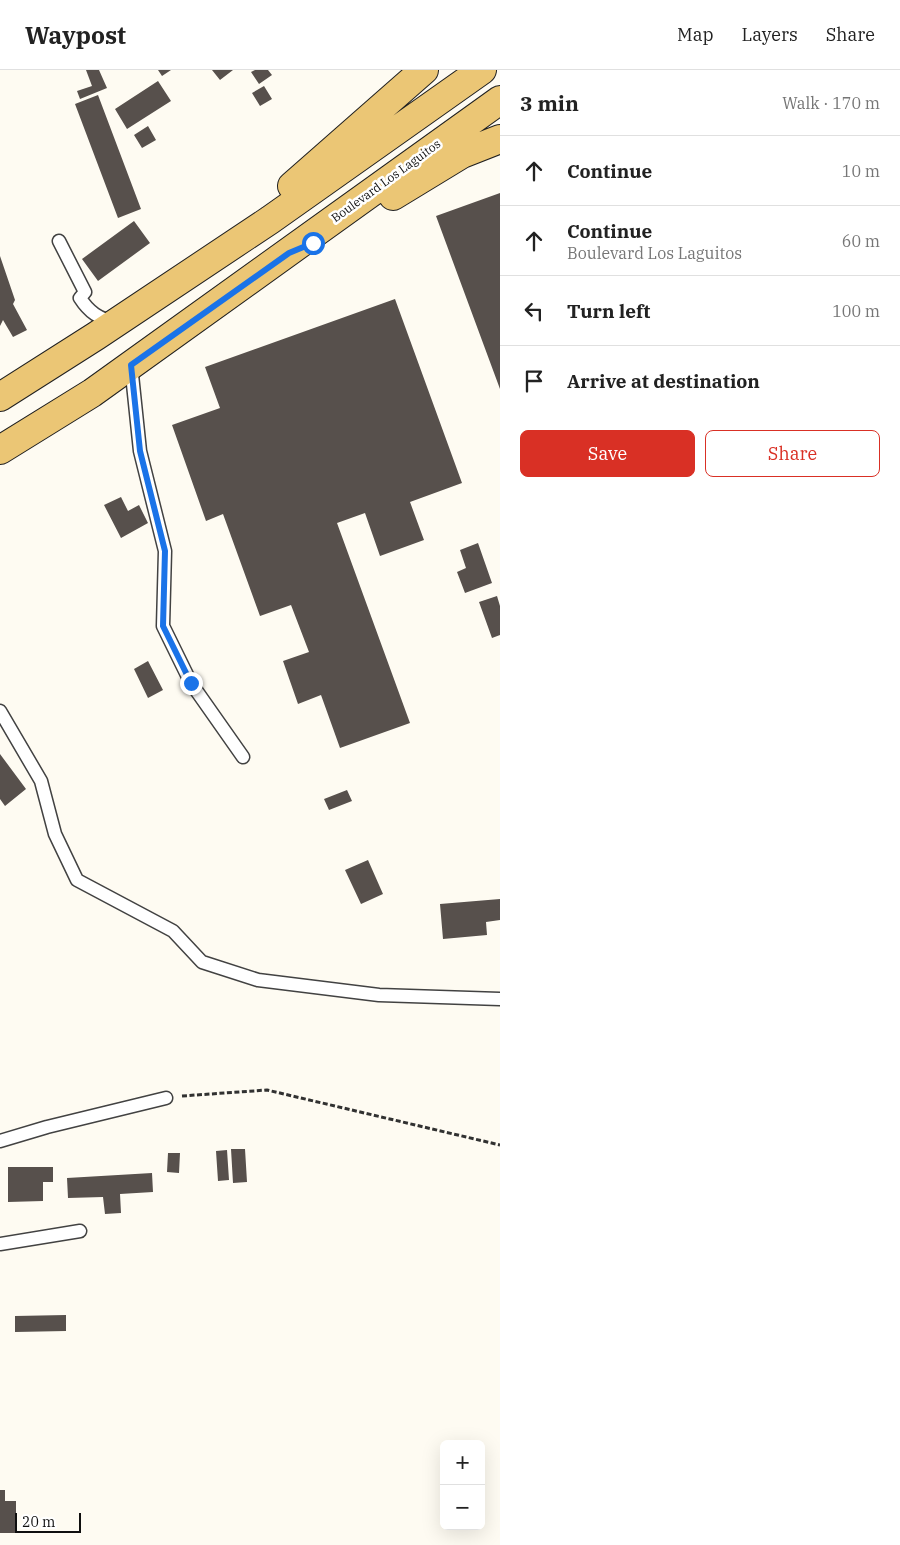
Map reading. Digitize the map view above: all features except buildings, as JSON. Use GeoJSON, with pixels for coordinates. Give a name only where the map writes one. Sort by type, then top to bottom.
{"type":"FeatureCollection","features":[{"type":"Feature","properties":{"kind":"main road"},"geometry":{"type":"LineString","coordinates":[[270,220],[278,200],[302,176],[424,70]]}},
{"type":"Feature","properties":{"kind":"main road"},"geometry":{"type":"LineString","coordinates":[[0,396],[270,220],[482,70]]}},
{"type":"Feature","properties":{"kind":"main road","name":"Boulevard Los Laguitos"},"geometry":{"type":"LineString","coordinates":[[0,450],[92,393],[289,253],[366,194],[500,100]]}},
{"type":"Feature","properties":{"kind":"main road"},"geometry":{"type":"LineString","coordinates":[[289,253],[313,243],[462,154],[500,138]]}},
{"type":"Feature","properties":{"kind":"lane"},"geometry":{"type":"LineString","coordinates":[[59,241],[85,292],[80,298],[86,308],[101,319],[116,322]]}},
{"type":"Feature","properties":{"kind":"lane"},"geometry":{"type":"LineString","coordinates":[[131,365],[140,451],[165,551],[163,626],[191,683],[243,756]]}},
{"type":"Feature","properties":{"kind":"lane"},"geometry":{"type":"LineString","coordinates":[[0,711],[41,780],[55,834],[77,880],[173,931],[202,962],[258,980],[360,993],[500,999]]}},
{"type":"Feature","properties":{"kind":"lane"},"geometry":{"type":"LineString","coordinates":[[0,1141],[46,1126],[166,1098]]}},
{"type":"Feature","properties":{"kind":"lane"},"geometry":{"type":"LineString","coordinates":[[0,1244],[80,1231]]}},
{"type":"Feature","properties":{"kind":"path"},"geometry":{"type":"LineString","coordinates":[[166,1098],[267,1090],[500,1145]]}},
{"type":"Feature","properties":{"kind":"route"},"geometry":{"type":"LineString","coordinates":[[191,683],[163,626],[165,551],[140,451],[131,365],[289,253],[313,243]]}}]}
